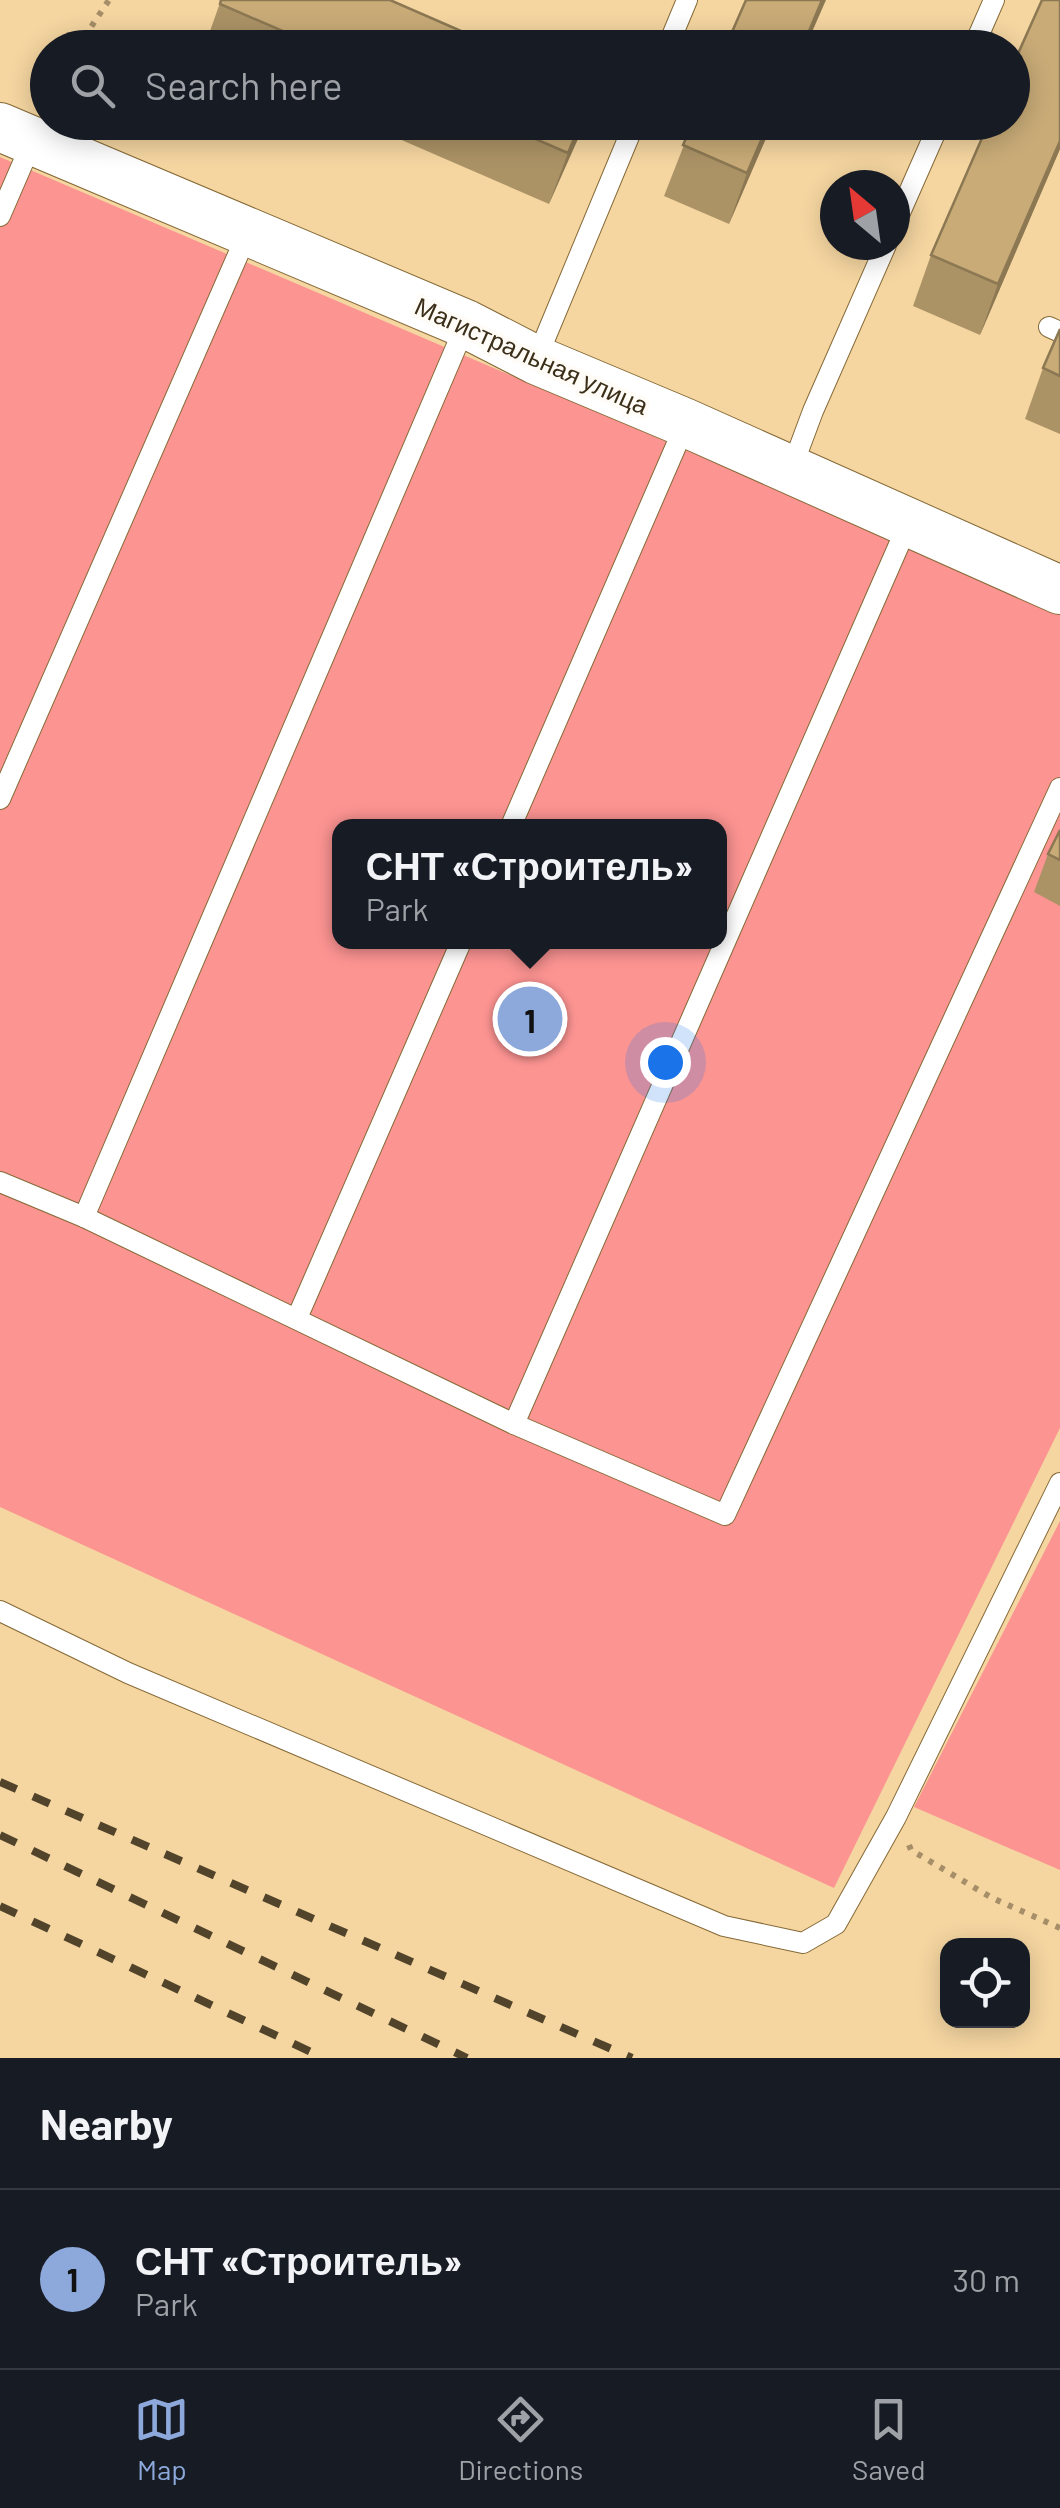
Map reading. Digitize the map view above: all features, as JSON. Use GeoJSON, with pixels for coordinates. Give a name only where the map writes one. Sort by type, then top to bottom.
{"type":"FeatureCollection","features":[{"type":"Feature","properties":{"kind":"street","name":"Магистральная улица"},"geometry":{"type":"LineString","coordinates":[[16,135],[466,324],[536,360],[1060,590]]}},
{"type":"Feature","properties":{"kind":"lane"},"geometry":{"type":"LineString","coordinates":[[674,30],[687,0]]}},
{"type":"Feature","properties":{"kind":"lane"},"geometry":{"type":"LineString","coordinates":[[981,30],[994,0]]}},
{"type":"Feature","properties":{"kind":"lane"},"geometry":{"type":"LineString","coordinates":[[0,216],[16,135]]}},
{"type":"Feature","properties":{"kind":"lane"},"geometry":{"type":"LineString","coordinates":[[536,360],[628,140]]}},
{"type":"Feature","properties":{"kind":"lane"},"geometry":{"type":"LineString","coordinates":[[910,190],[932,140]]}},
{"type":"Feature","properties":{"kind":"lane"},"geometry":{"type":"LineString","coordinates":[[0,799],[248,232]]}},
{"type":"Feature","properties":{"kind":"lane"},"geometry":{"type":"LineString","coordinates":[[791,470],[812,411],[879,260]]}},
{"type":"Feature","properties":{"kind":"lane"},"geometry":{"type":"LineString","coordinates":[[84,1217],[466,324]]}},
{"type":"Feature","properties":{"kind":"lane"},"geometry":{"type":"LineString","coordinates":[[513,819],[686,423]]}},
{"type":"Feature","properties":{"kind":"lane"},"geometry":{"type":"LineString","coordinates":[[727,938],[909,522]]}},
{"type":"Feature","properties":{"kind":"lane"},"geometry":{"type":"LineString","coordinates":[[0,1182],[84,1217],[514,1424],[725,1515],[1060,788]]}},
{"type":"Feature","properties":{"kind":"lane"},"geometry":{"type":"LineString","coordinates":[[298,1318],[458,949]]}},
{"type":"Feature","properties":{"kind":"lane"},"geometry":{"type":"LineString","coordinates":[[514,1424],[722,949]]}},
{"type":"Feature","properties":{"kind":"lane"},"geometry":{"type":"LineString","coordinates":[[0,1611],[128,1674],[724,1926],[804,1943],[836,1924],[896,1816],[1060,1483]]}},
{"type":"Feature","properties":{"kind":"path"},"geometry":{"type":"LineString","coordinates":[[88,30],[109,0]]}},
{"type":"Feature","properties":{"kind":"path"},"geometry":{"type":"LineString","coordinates":[[896,1816],[911,1850],[992,1898],[1060,1928]]}},
{"type":"Feature","properties":{"kind":"shaded area"},"geometry":{"type":"Polygon","coordinates":[[[0,157],[1060,610],[1060,1428],[834,1888],[0,1507],[0,157]]]}},
{"type":"Feature","properties":{"kind":"shaded area"},"geometry":{"type":"Polygon","coordinates":[[[1060,1521],[1060,1870],[914,1807],[1060,1521]]]}},
{"type":"Feature","properties":{"kind":"building"},"geometry":{"type":"Polygon","coordinates":[[[221,0],[390,0],[459,30],[280,30],[220,4],[221,0]]]}},
{"type":"Feature","properties":{"kind":"building"},"geometry":{"type":"Polygon","coordinates":[[[746,0],[822,0],[810,30],[733,30],[746,0]]]}},
{"type":"Feature","properties":{"kind":"building"},"geometry":{"type":"Polygon","coordinates":[[[1042,0],[1060,0],[1060,141],[998,284],[931,255],[981,140],[1030,140],[1029,30],[1042,0]]]}},
{"type":"Feature","properties":{"kind":"building"},"geometry":{"type":"Polygon","coordinates":[[[538,140],[573,140],[568,153],[538,140]]]}},
{"type":"Feature","properties":{"kind":"building"},"geometry":{"type":"Polygon","coordinates":[[[685,140],[761,140],[747,173],[683,145],[685,140]]]}},
{"type":"Feature","properties":{"kind":"building"},"geometry":{"type":"Polygon","coordinates":[[[1060,329],[1060,376],[1043,368],[1060,329]]]}},
{"type":"Feature","properties":{"kind":"building"},"geometry":{"type":"Polygon","coordinates":[[[1060,830],[1060,860],[1048,854],[1060,830]]]}},
{"type":"Feature","properties":{"kind":"railway"},"geometry":{"type":"LineString","coordinates":[[0,1782],[632,2058]]}},
{"type":"Feature","properties":{"kind":"railway"},"geometry":{"type":"LineString","coordinates":[[0,1835],[467,2058]]}},
{"type":"Feature","properties":{"kind":"railway"},"geometry":{"type":"LineString","coordinates":[[0,1906],[324,2058]]}},
{"type":"Feature","properties":{"kind":"place","name":"СНТ «Строитель»"},"geometry":{"type":"Point","coordinates":[530,1019]}}]}
